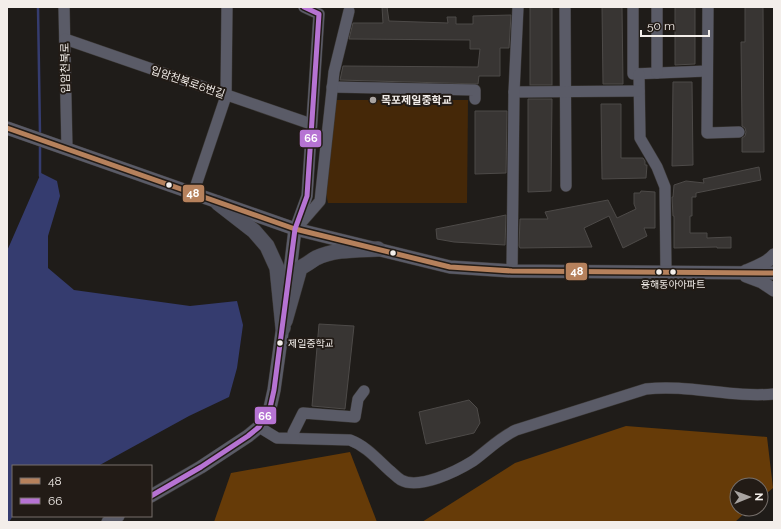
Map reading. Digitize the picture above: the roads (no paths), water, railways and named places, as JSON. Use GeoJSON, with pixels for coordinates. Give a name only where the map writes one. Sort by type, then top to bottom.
{"type":"FeatureCollection","features":[{"type":"Feature","properties":{"kind":"main road"},"geometry":{"type":"LineString","coordinates":[[218,203],[254,231],[267,246],[277,268],[282,328]]}},
{"type":"Feature","properties":{"kind":"main road"},"geometry":{"type":"LineString","coordinates":[[282,328],[300,268],[317,258],[330,254],[353,250],[378,249]]}},
{"type":"Feature","properties":{"kind":"street","name":"입암천북로"},"geometry":{"type":"LineString","coordinates":[[64,7],[66,130],[72,151]]}},
{"type":"Feature","properties":{"kind":"street"},"geometry":{"type":"LineString","coordinates":[[193,194],[226,96],[226,7]]}},
{"type":"Feature","properties":{"kind":"street"},"geometry":{"type":"LineString","coordinates":[[152,495],[248,436],[259,427],[270,408],[274,390],[295,229],[307,196],[319,14],[304,7]]}},
{"type":"Feature","properties":{"kind":"street"},"geometry":{"type":"LineString","coordinates":[[512,271],[514,92],[518,7]]}},
{"type":"Feature","properties":{"kind":"street"},"geometry":{"type":"LineString","coordinates":[[633,7],[633,74],[707,71]]}},
{"type":"Feature","properties":{"kind":"street"},"geometry":{"type":"LineString","coordinates":[[657,7],[657,73]]}},
{"type":"Feature","properties":{"kind":"street"},"geometry":{"type":"LineString","coordinates":[[708,7],[707,132],[739,132]]}},
{"type":"Feature","properties":{"kind":"street"},"geometry":{"type":"LineString","coordinates":[[565,9],[566,186]]}},
{"type":"Feature","properties":{"kind":"street"},"geometry":{"type":"LineString","coordinates":[[295,229],[320,201],[334,72],[349,11]]}},
{"type":"Feature","properties":{"kind":"street","name":"입암천북로6번길"},"geometry":{"type":"LineString","coordinates":[[65,39],[226,96],[311,124]]}},
{"type":"Feature","properties":{"kind":"street"},"geometry":{"type":"LineString","coordinates":[[639,74],[640,138],[657,167],[665,187],[666,273]]}},
{"type":"Feature","properties":{"kind":"street"},"geometry":{"type":"LineString","coordinates":[[332,87],[475,90],[475,99]]}},
{"type":"Feature","properties":{"kind":"street"},"geometry":{"type":"LineString","coordinates":[[514,92],[639,91]]}},
{"type":"Feature","properties":{"kind":"street"},"geometry":{"type":"LineString","coordinates":[[7,128],[295,229],[450,267],[512,271],[666,273],[774,272]]}},
{"type":"Feature","properties":{"kind":"street"},"geometry":{"type":"LineString","coordinates":[[739,273],[758,266],[772,258],[774,255]]}},
{"type":"Feature","properties":{"kind":"street"},"geometry":{"type":"LineString","coordinates":[[739,273],[762,282],[774,290]]}},
{"type":"Feature","properties":{"kind":"street"},"geometry":{"type":"LineString","coordinates":[[259,427],[277,438],[350,440],[360,443],[401,480],[423,482],[443,476],[473,461],[502,437],[516,430],[646,389],[662,387],[729,394],[774,394]]}},
{"type":"Feature","properties":{"kind":"street"},"geometry":{"type":"LineString","coordinates":[[294,438],[293,433],[303,413],[355,417],[358,399],[364,391]]}},
{"type":"Feature","properties":{"kind":"water"},"geometry":{"type":"Polygon","coordinates":[[[41,173],[57,181],[60,196],[48,236],[48,268],[74,290],[190,306],[237,301],[243,325],[237,368],[229,397],[189,416],[100,465],[12,465],[12,517],[9,522],[7,522],[7,251],[41,173]]]}},
{"type":"Feature","properties":{"kind":"waterway"},"geometry":{"type":"LineString","coordinates":[[38,7],[40,134]]}},
{"type":"Feature","properties":{"kind":"waterway"},"geometry":{"type":"LineString","coordinates":[[40,143],[40,176]]}},
{"type":"Feature","properties":{"kind":"place","name":"목포제일중학교"},"geometry":{"type":"Point","coordinates":[373,100]}},
{"type":"Feature","properties":{"kind":"place","name":"용해동아아파트"},"geometry":{"type":"Point","coordinates":[673,272]}},
{"type":"Feature","properties":{"kind":"place","name":"제일중학교"},"geometry":{"type":"Point","coordinates":[280,343]}}]}
